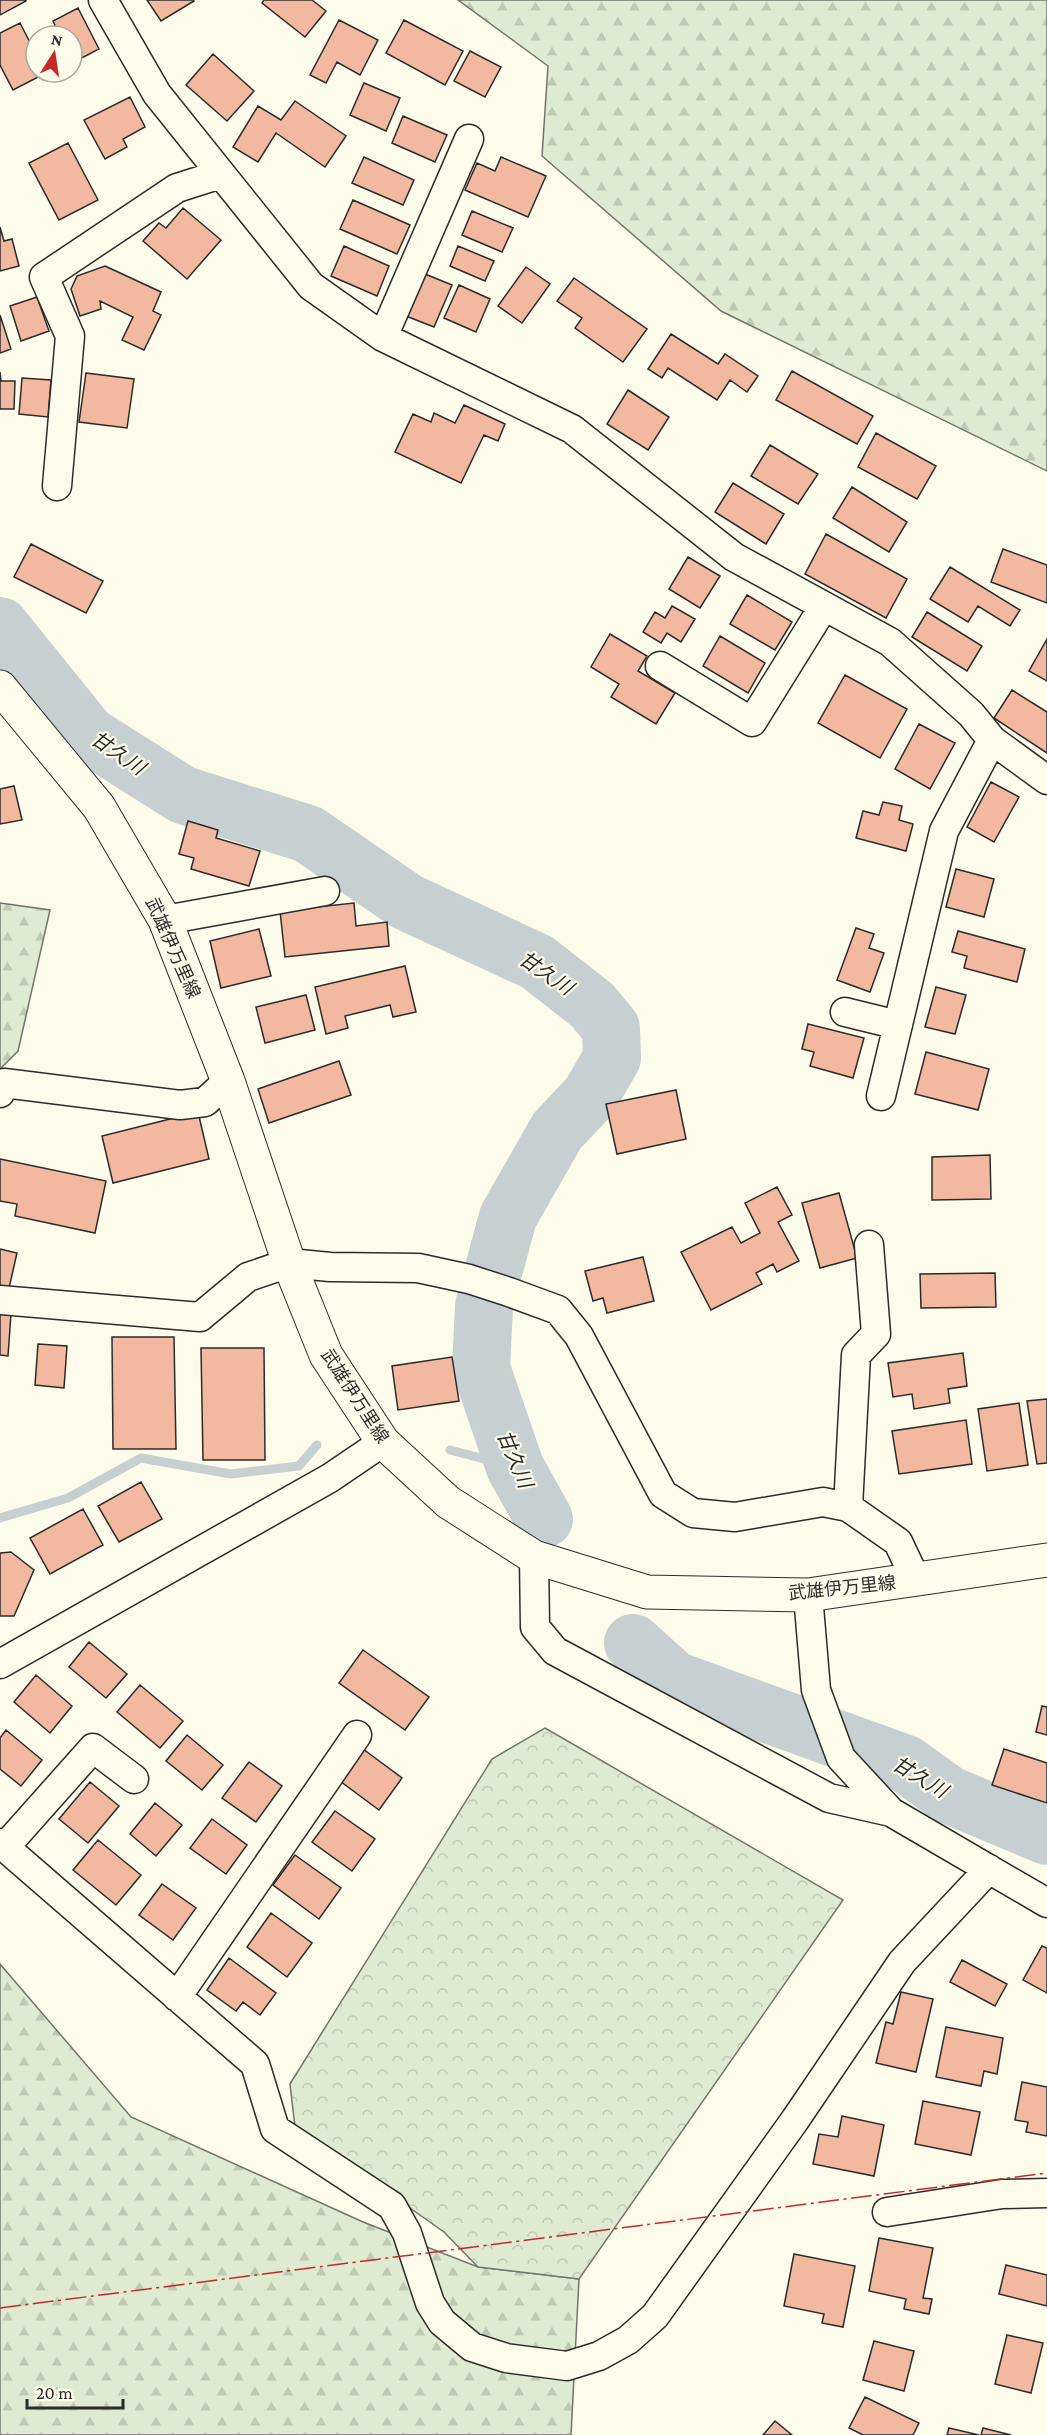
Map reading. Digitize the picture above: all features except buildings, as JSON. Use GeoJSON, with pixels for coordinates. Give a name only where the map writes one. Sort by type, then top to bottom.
{"type":"FeatureCollection","features":[{"type":"Feature","properties":{"kind":"main road","name":"武雄伊万里線"},"geometry":{"type":"LineString","coordinates":[[0,687],[99,807],[165,920],[228,1081],[289,1263],[326,1355],[383,1442],[448,1502],[534,1557],[647,1592],[808,1595],[1047,1560]]}},
{"type":"Feature","properties":{"kind":"street"},"geometry":{"type":"LineString","coordinates":[[103,0],[157,94],[311,286],[383,337],[572,429],[734,557],[890,642],[971,714],[992,740],[1047,780]]}},
{"type":"Feature","properties":{"kind":"street"},"geometry":{"type":"LineString","coordinates":[[383,337],[469,139]]}},
{"type":"Feature","properties":{"kind":"street"},"geometry":{"type":"LineString","coordinates":[[57,486],[70,336],[44,277],[177,188],[221,174]]}},
{"type":"Feature","properties":{"kind":"street"},"geometry":{"type":"LineString","coordinates":[[660,666],[752,722],[824,606]]}},
{"type":"Feature","properties":{"kind":"street"},"geometry":{"type":"LineString","coordinates":[[881,1096],[944,831],[992,740]]}},
{"type":"Feature","properties":{"kind":"street"},"geometry":{"type":"LineString","coordinates":[[165,920],[325,891]]}},
{"type":"Feature","properties":{"kind":"street"},"geometry":{"type":"LineString","coordinates":[[844,1012],[898,1025]]}},
{"type":"Feature","properties":{"kind":"street"},"geometry":{"type":"LineString","coordinates":[[0,1093],[4,1083],[180,1105],[205,1102],[228,1081]]}},
{"type":"Feature","properties":{"kind":"street"},"geometry":{"type":"LineString","coordinates":[[848,1507],[856,1355],[876,1334],[869,1245]]}},
{"type":"Feature","properties":{"kind":"street"},"geometry":{"type":"LineString","coordinates":[[0,1300],[200,1317],[248,1277],[289,1263],[330,1267],[418,1268],[469,1279],[558,1310],[579,1336],[663,1494],[693,1513],[735,1517],[823,1502],[848,1507],[898,1542],[916,1580]]}},
{"type":"Feature","properties":{"kind":"street"},"geometry":{"type":"LineString","coordinates":[[0,1664],[330,1478],[383,1442]]}},
{"type":"Feature","properties":{"kind":"street"},"geometry":{"type":"LineString","coordinates":[[534,1557],[535,1627],[555,1652],[829,1798],[891,1812]]}},
{"type":"Feature","properties":{"kind":"street"},"geometry":{"type":"LineString","coordinates":[[808,1595],[816,1690],[841,1758],[891,1812],[1047,1903]]}},
{"type":"Feature","properties":{"kind":"street"},"geometry":{"type":"LineString","coordinates":[[177,1996],[357,1735]]}},
{"type":"Feature","properties":{"kind":"street"},"geometry":{"type":"LineString","coordinates":[[134,1779],[93,1748],[2,1845],[255,2064],[275,2129],[392,2206],[407,2233],[430,2303],[442,2322],[472,2347],[506,2358],[567,2366],[599,2356],[628,2340],[655,2316],[795,2120],[902,1962],[989,1869]]}},
{"type":"Feature","properties":{"kind":"street"},"geometry":{"type":"LineString","coordinates":[[887,2212],[1002,2194],[1047,2193]]}},
{"type":"Feature","properties":{"kind":"green space"},"geometry":{"type":"Polygon","coordinates":[[[458,0],[1047,0],[1047,471],[721,311],[542,156],[548,66],[458,0]]]}},
{"type":"Feature","properties":{"kind":"green space"},"geometry":{"type":"Polygon","coordinates":[[[0,903],[50,910],[18,1051],[0,1069],[0,903]]]}},
{"type":"Feature","properties":{"kind":"green space"},"geometry":{"type":"Polygon","coordinates":[[[545,1728],[843,1900],[579,2279],[478,2267],[444,2232],[295,2127],[290,2084],[492,1759],[545,1728]]]}},
{"type":"Feature","properties":{"kind":"green space"},"geometry":{"type":"Polygon","coordinates":[[[0,1964],[131,2117],[363,2222],[478,2267],[579,2279],[571,2435],[0,2435],[0,1964]]]}},
{"type":"Feature","properties":{"kind":"waterway","name":"甘久川"},"geometry":{"type":"LineString","coordinates":[[0,626],[88,735],[183,795],[308,834],[407,902],[537,962],[592,1005],[611,1028],[612,1058],[590,1096],[557,1131],[508,1217],[484,1306],[481,1368],[515,1467],[544,1519]]}},
{"type":"Feature","properties":{"kind":"waterway"},"geometry":{"type":"LineString","coordinates":[[0,1518],[68,1498],[141,1458],[231,1474],[299,1466],[317,1445]]}},
{"type":"Feature","properties":{"kind":"waterway"},"geometry":{"type":"LineString","coordinates":[[450,1450],[515,1467]]}},
{"type":"Feature","properties":{"kind":"waterway","name":"甘久川"},"geometry":{"type":"LineString","coordinates":[[633,1643],[674,1680],[906,1764],[949,1795],[1047,1836]]}},
{"type":"Feature","properties":{"kind":"power"},"geometry":{"type":"LineString","coordinates":[[0,2308],[1047,2173]]}}]}
